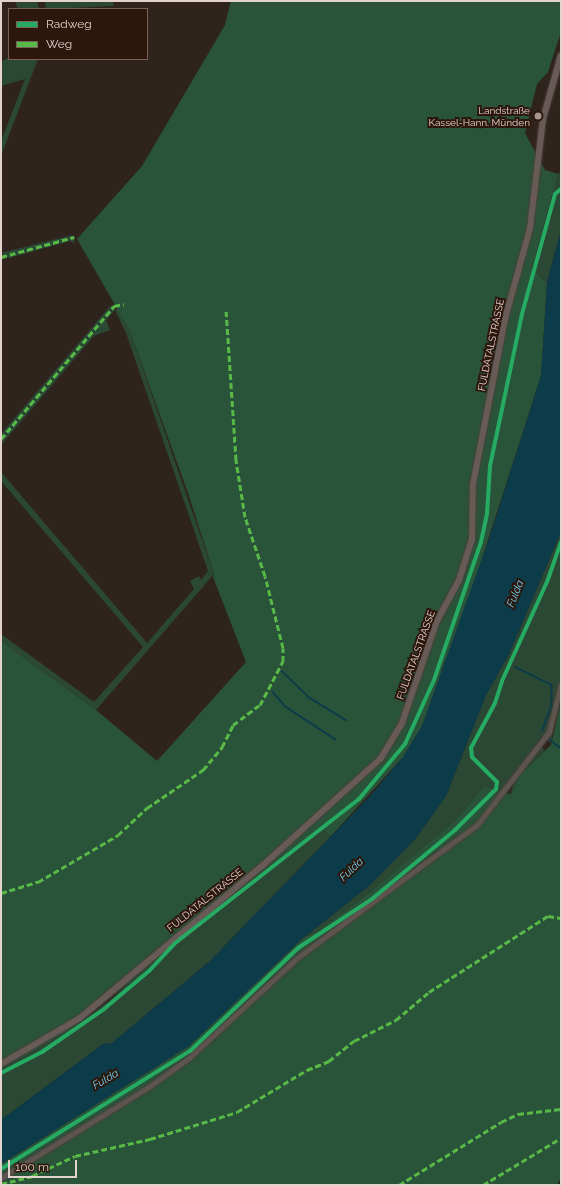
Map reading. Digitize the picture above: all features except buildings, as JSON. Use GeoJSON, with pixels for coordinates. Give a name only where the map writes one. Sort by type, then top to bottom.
{"type":"FeatureCollection","features":[{"type":"Feature","properties":{"kind":"main road","name":"FULDATALSTRASSE"},"geometry":{"type":"LineString","coordinates":[[1,1064],[80,1018],[262,866],[381,758],[402,723],[437,620],[459,580],[472,539],[473,484],[505,319],[530,228],[543,119],[561,55]]}},
{"type":"Feature","properties":{"kind":"street"},"geometry":{"type":"LineString","coordinates":[[1,1178],[150,1086],[188,1058],[297,958],[477,824],[541,743],[554,719],[561,684]]}},
{"type":"Feature","properties":{"kind":"green space"},"geometry":{"type":"Polygon","coordinates":[[[15,1],[37,1],[39,8],[18,8],[15,1]]]}},
{"type":"Feature","properties":{"kind":"green space"},"geometry":{"type":"Polygon","coordinates":[[[45,1],[113,1],[114,6],[69,8],[46,8],[45,1]]]}},
{"type":"Feature","properties":{"kind":"green space"},"geometry":{"type":"Polygon","coordinates":[[[231,1],[561,1],[561,32],[548,72],[537,84],[525,133],[545,170],[558,174],[532,268],[547,283],[541,376],[478,571],[422,726],[403,757],[331,836],[320,827],[169,945],[146,969],[70,1030],[1,1070],[1,641],[96,710],[157,761],[246,662],[213,577],[214,574],[189,496],[129,329],[77,239],[142,166],[225,25],[231,1]]]}},
{"type":"Feature","properties":{"kind":"green space"},"geometry":{"type":"Polygon","coordinates":[[[8,58],[8,60],[38,60],[1,156],[1,141],[25,79],[1,86],[1,62],[8,58]]]}},
{"type":"Feature","properties":{"kind":"green space"},"geometry":{"type":"Polygon","coordinates":[[[561,172],[561,230],[547,283],[532,268],[558,174],[561,172]]]}},
{"type":"Feature","properties":{"kind":"green space"},"geometry":{"type":"Polygon","coordinates":[[[72,235],[75,244],[70,241],[1,260],[1,253],[72,235]]]}},
{"type":"Feature","properties":{"kind":"green space"},"geometry":{"type":"Polygon","coordinates":[[[111,305],[115,310],[106,320],[110,330],[94,336],[1,445],[1,434],[111,305]]]}},
{"type":"Feature","properties":{"kind":"green space"},"geometry":{"type":"Polygon","coordinates":[[[118,308],[129,329],[214,574],[96,710],[1,641],[1,634],[94,702],[143,647],[1,481],[1,472],[147,643],[194,589],[190,581],[199,576],[201,580],[208,571],[126,333],[115,310],[118,308]]]}},
{"type":"Feature","properties":{"kind":"green space"},"geometry":{"type":"Polygon","coordinates":[[[561,532],[561,680],[551,743],[542,736],[521,766],[541,747],[545,750],[521,773],[511,794],[513,783],[506,792],[484,786],[455,821],[427,845],[368,894],[318,931],[303,938],[369,886],[416,838],[446,796],[486,695],[509,654],[561,532]]]}},
{"type":"Feature","properties":{"kind":"green space"},"geometry":{"type":"Polygon","coordinates":[[[561,700],[561,1178],[557,1185],[1,1185],[1,1164],[189,1046],[303,938],[318,931],[368,894],[455,821],[484,786],[511,794],[521,773],[551,745],[561,700]]]}},
{"type":"Feature","properties":{"kind":"green space"},"geometry":{"type":"Polygon","coordinates":[[[320,827],[331,836],[210,961],[112,1043],[103,1044],[1,1120],[1,1070],[70,1030],[110,1000],[169,945],[320,827]]]}},
{"type":"Feature","properties":{"kind":"water","name":"Fulda"},"geometry":{"type":"Polygon","coordinates":[[[561,230],[561,532],[509,654],[486,695],[446,796],[416,838],[369,886],[303,938],[189,1046],[1,1164],[1,1120],[103,1044],[112,1043],[210,961],[370,796],[403,757],[422,726],[489,539],[541,376],[547,283],[561,230]]]}},
{"type":"Feature","properties":{"kind":"waterway"},"geometry":{"type":"LineString","coordinates":[[515,667],[552,685],[552,706],[543,730]]}},
{"type":"Feature","properties":{"kind":"waterway"},"geometry":{"type":"LineString","coordinates":[[282,671],[310,698],[346,720]]}},
{"type":"Feature","properties":{"kind":"waterway"},"geometry":{"type":"LineString","coordinates":[[273,692],[286,707],[335,739]]}},
{"type":"Feature","properties":{"kind":"waterway"},"geometry":{"type":"LineString","coordinates":[[550,740],[561,748]]}},
{"type":"Feature","properties":{"kind":"marked path"},"geometry":{"type":"LineString","coordinates":[[1,257],[74,237]]}},
{"type":"Feature","properties":{"kind":"marked path"},"geometry":{"type":"LineString","coordinates":[[1,439],[114,306],[124,304]]}},
{"type":"Feature","properties":{"kind":"marked path"},"geometry":{"type":"LineString","coordinates":[[1,893],[38,882],[118,835],[147,808],[203,770],[222,747],[233,725],[260,705],[283,661],[283,648],[265,576],[245,517],[236,460],[226,311]]}},
{"type":"Feature","properties":{"kind":"marked path"},"geometry":{"type":"LineString","coordinates":[[1,1184],[32,1176],[75,1156],[150,1139],[237,1112],[307,1070],[329,1061],[354,1041],[396,1020],[429,992],[548,916],[561,918]]}},
{"type":"Feature","properties":{"kind":"marked path"},"geometry":{"type":"LineString","coordinates":[[399,1185],[501,1122],[518,1114],[561,1109]]}},
{"type":"Feature","properties":{"kind":"marked path"},"geometry":{"type":"LineString","coordinates":[[483,1185],[561,1138]]}},
{"type":"Feature","properties":{"kind":"cycle path"},"geometry":{"type":"LineString","coordinates":[[1,1073],[42,1052],[104,1009],[150,970],[174,944],[359,799],[405,744],[434,680],[481,542],[487,514],[490,466],[522,314],[555,194],[561,189]]}},
{"type":"Feature","properties":{"kind":"cycle path"},"geometry":{"type":"LineString","coordinates":[[1,1169],[190,1051],[298,948],[372,899],[455,830],[496,789],[497,782],[472,757],[471,748],[495,703],[502,681],[547,582],[561,542]]}},
{"type":"Feature","properties":{"kind":"place","name":"Landstraße Kassel-Hann. Münden"},"geometry":{"type":"Point","coordinates":[538,116]}}]}
